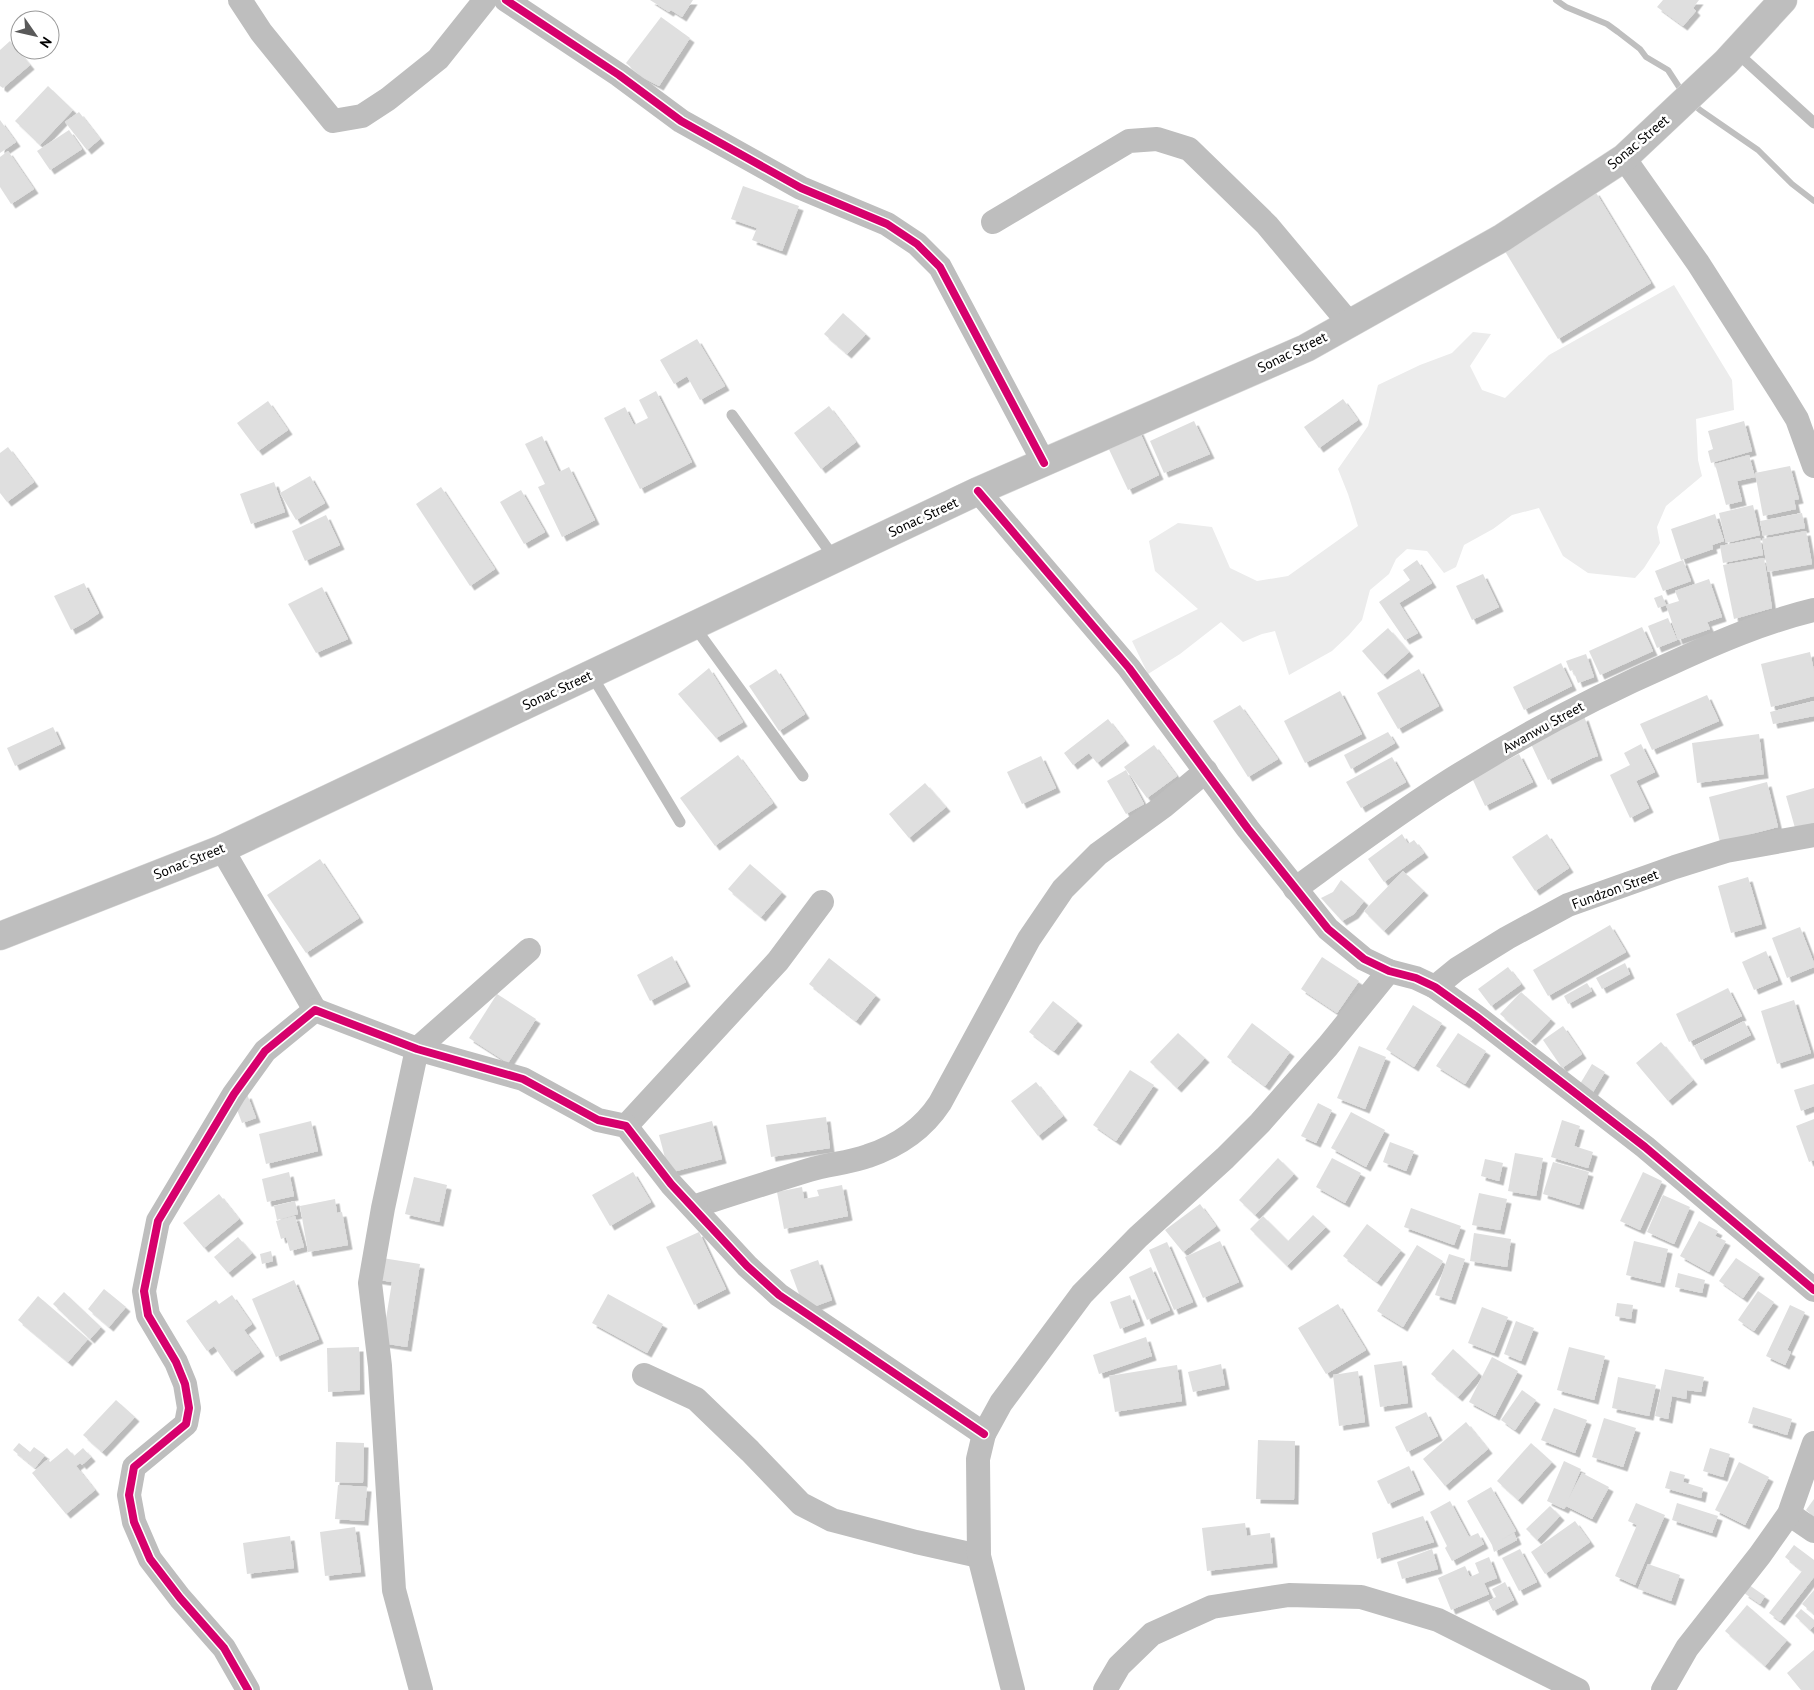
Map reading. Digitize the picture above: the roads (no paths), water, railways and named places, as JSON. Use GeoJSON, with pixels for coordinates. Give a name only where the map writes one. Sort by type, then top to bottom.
{"type":"FeatureCollection","features":[{"type":"Feature","properties":{"kind":"highway","name":"Sonac Street"},"geometry":{"type":"LineString","coordinates":[[0,936],[222,849],[978,491],[1306,348],[1502,238],[1624,158],[1731,57],[1783,0]]}},
{"type":"Feature","properties":{"kind":"street"},"geometry":{"type":"LineString","coordinates":[[240,0],[261,32],[333,120],[362,116],[388,99],[438,59],[485,0]]}},
{"type":"Feature","properties":{"kind":"street"},"geometry":{"type":"LineString","coordinates":[[506,0],[619,75],[681,121],[801,188],[887,224],[917,244],[940,267],[1044,463]]}},
{"type":"Feature","properties":{"kind":"street"},"geometry":{"type":"LineString","coordinates":[[993,222],[1129,141],[1156,139],[1189,149],[1266,225],[1349,323]]}},
{"type":"Feature","properties":{"kind":"street"},"geometry":{"type":"LineString","coordinates":[[1624,158],[1698,263],[1781,392],[1797,419],[1814,466]]}},
{"type":"Feature","properties":{"kind":"street"},"geometry":{"type":"LineString","coordinates":[[978,491],[1129,668],[1295,889],[1328,929],[1364,959],[1389,972],[1416,978],[1435,987],[1509,1041],[1645,1147],[1814,1290]]}},
{"type":"Feature","properties":{"kind":"street","name":"Awanwu Street"},"geometry":{"type":"LineString","coordinates":[[1295,889],[1440,787],[1502,749],[1590,701],[1730,637],[1814,610]]}},
{"type":"Feature","properties":{"kind":"street"},"geometry":{"type":"LineString","coordinates":[[692,1207],[818,1167],[868,1156],[898,1143],[915,1132],[930,1118],[940,1103],[1029,939],[1063,889],[1098,854],[1164,806],[1206,771]]}},
{"type":"Feature","properties":{"kind":"street","name":"Fundzon Street"},"geometry":{"type":"LineString","coordinates":[[1435,987],[1465,964],[1507,938],[1568,905],[1726,851],[1814,836]]}},
{"type":"Feature","properties":{"kind":"street"},"geometry":{"type":"LineString","coordinates":[[222,849],[315,1010],[417,1049],[523,1079],[598,1120],[626,1126],[671,1184],[746,1266],[778,1295],[984,1434]]}},
{"type":"Feature","properties":{"kind":"street"},"geometry":{"type":"LineString","coordinates":[[626,1126],[778,961],[822,902]]}},
{"type":"Feature","properties":{"kind":"street"},"geometry":{"type":"LineString","coordinates":[[422,1690],[394,1590],[380,1366],[370,1283],[383,1208],[417,1049],[529,950]]}},
{"type":"Feature","properties":{"kind":"street"},"geometry":{"type":"LineString","coordinates":[[1013,1690],[979,1556],[978,1459],[984,1434],[1001,1403],[1082,1294],[1138,1237],[1225,1158],[1260,1123],[1328,1046],[1389,972]]}},
{"type":"Feature","properties":{"kind":"street"},"geometry":{"type":"LineString","coordinates":[[248,1690],[224,1648],[180,1598],[150,1559],[134,1522],[129,1496],[134,1467],[186,1424],[189,1408],[185,1384],[176,1362],[148,1315],[144,1291],[158,1221],[234,1094],[265,1051],[315,1010]]}},
{"type":"Feature","properties":{"kind":"street"},"geometry":{"type":"LineString","coordinates":[[644,1375],[696,1399],[801,1504],[832,1520],[979,1556]]}},
{"type":"Feature","properties":{"kind":"street"},"geometry":{"type":"LineString","coordinates":[[1663,1690],[1687,1648],[1754,1563],[1789,1514],[1814,1443]]}},
{"type":"Feature","properties":{"kind":"street"},"geometry":{"type":"LineString","coordinates":[[1789,1514],[1814,1531]]}},
{"type":"Feature","properties":{"kind":"street"},"geometry":{"type":"LineString","coordinates":[[1105,1690],[1119,1666],[1152,1634],[1212,1607],[1289,1595],[1361,1597],[1438,1620],[1578,1690]]}},
{"type":"Feature","properties":{"kind":"lane"},"geometry":{"type":"LineString","coordinates":[[1731,57],[1814,123]]}},
{"type":"Feature","properties":{"kind":"lane"},"geometry":{"type":"LineString","coordinates":[[732,415],[835,559]]}},
{"type":"Feature","properties":{"kind":"lane"},"geometry":{"type":"LineString","coordinates":[[694,626],[803,776]]}},
{"type":"Feature","properties":{"kind":"lane"},"geometry":{"type":"LineString","coordinates":[[591,674],[680,822]]}},
{"type":"Feature","properties":{"kind":"waterway"},"geometry":{"type":"LineString","coordinates":[[1556,0],[1566,7],[1607,24],[1618,32],[1640,49],[1646,57],[1668,70],[1683,93]]}},
{"type":"Feature","properties":{"kind":"waterway"},"geometry":{"type":"LineString","coordinates":[[1692,103],[1758,150],[1792,184],[1814,201]]}}]}
